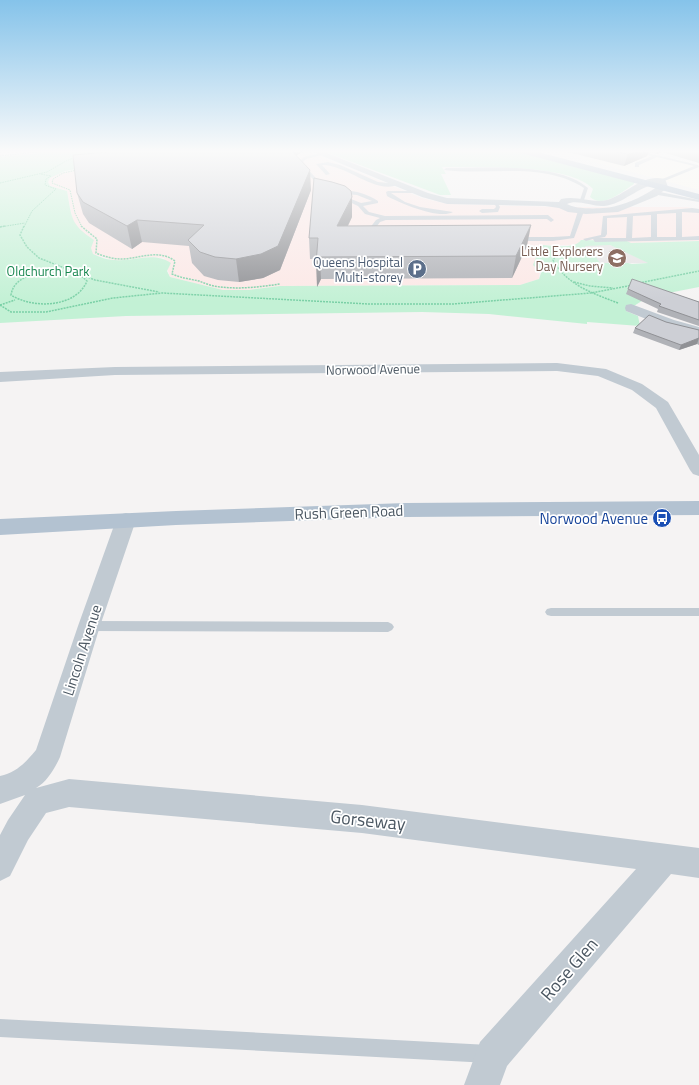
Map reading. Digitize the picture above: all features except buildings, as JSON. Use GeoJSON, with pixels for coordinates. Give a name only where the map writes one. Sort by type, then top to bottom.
{"type":"FeatureCollection","features":[{"type":"Feature","properties":{"kind":"main road","name":"Rush Green Road"},"geometry":{"type":"LineString","coordinates":[[0,528],[126,520],[406,510],[699,508]]}},
{"type":"Feature","properties":{"kind":"street"},"geometry":{"type":"LineString","coordinates":[[443,201],[447,202],[562,204],[568,209],[581,211],[613,201]]}},
{"type":"Feature","properties":{"kind":"street"},"geometry":{"type":"LineString","coordinates":[[562,204],[566,201]]}},
{"type":"Feature","properties":{"kind":"street"},"geometry":{"type":"LineString","coordinates":[[583,201],[594,207],[618,209],[638,201]]}},
{"type":"Feature","properties":{"kind":"street"},"geometry":{"type":"LineString","coordinates":[[632,308],[669,323],[699,331]]}},
{"type":"Feature","properties":{"kind":"street","name":"Norwood Avenue"},"geometry":{"type":"LineString","coordinates":[[0,377],[115,371],[541,367],[557,367],[601,372],[637,387],[662,405],[699,470]]}},
{"type":"Feature","properties":{"kind":"street","name":"Lincoln Avenue"},"geometry":{"type":"LineString","coordinates":[[0,866],[18,830],[47,757],[89,626],[126,520]]}},
{"type":"Feature","properties":{"kind":"street"},"geometry":{"type":"LineString","coordinates":[[0,790],[15,786],[34,789]]}},
{"type":"Feature","properties":{"kind":"street","name":"Gorseway"},"geometry":{"type":"LineString","coordinates":[[34,789],[362,819],[666,858],[699,864]]}},
{"type":"Feature","properties":{"kind":"street","name":"Rose Glen"},"geometry":{"type":"LineString","coordinates":[[482,1085],[493,1054],[666,858]]}},
{"type":"Feature","properties":{"kind":"lane"},"geometry":{"type":"LineString","coordinates":[[350,201],[360,205],[367,212],[385,218],[548,217],[551,220]]}},
{"type":"Feature","properties":{"kind":"lane"},"geometry":{"type":"LineString","coordinates":[[360,205],[376,202],[374,201]]}},
{"type":"Feature","properties":{"kind":"lane"},"geometry":{"type":"LineString","coordinates":[[398,201],[414,208],[446,212],[496,211],[498,207],[496,202]]}},
{"type":"Feature","properties":{"kind":"lane"},"geometry":{"type":"LineString","coordinates":[[586,239],[603,236],[605,217],[692,210],[699,212]]}},
{"type":"Feature","properties":{"kind":"lane"},"geometry":{"type":"LineString","coordinates":[[572,237],[581,211]]}},
{"type":"Feature","properties":{"kind":"lane"},"geometry":{"type":"LineString","coordinates":[[679,211],[679,238]]}},
{"type":"Feature","properties":{"kind":"lane"},"geometry":{"type":"LineString","coordinates":[[654,213],[654,239]]}},
{"type":"Feature","properties":{"kind":"lane"},"geometry":{"type":"LineString","coordinates":[[629,239],[630,215]]}},
{"type":"Feature","properties":{"kind":"lane"},"geometry":{"type":"LineString","coordinates":[[376,238],[369,233],[378,221],[385,218]]}},
{"type":"Feature","properties":{"kind":"lane"},"geometry":{"type":"LineString","coordinates":[[509,239],[553,239],[572,237],[623,240],[699,238]]}},
{"type":"Feature","properties":{"kind":"lane"},"geometry":{"type":"LineString","coordinates":[[551,612],[699,612]]}},
{"type":"Feature","properties":{"kind":"lane"},"geometry":{"type":"LineString","coordinates":[[89,626],[388,627]]}},
{"type":"Feature","properties":{"kind":"lane"},"geometry":{"type":"LineString","coordinates":[[0,1028],[493,1054]]}},
{"type":"Feature","properties":{"kind":"path"},"geometry":{"type":"LineString","coordinates":[[0,305],[15,300],[35,304],[62,301],[82,291],[87,286],[87,281],[84,276],[39,258],[27,248],[20,235],[32,211],[43,201]]}},
{"type":"Feature","properties":{"kind":"path"},"geometry":{"type":"LineString","coordinates":[[72,201],[76,221],[82,229],[97,239],[96,253],[112,258],[122,259],[153,255],[168,256],[175,260],[172,274],[184,279],[198,281],[213,286],[240,289],[280,284]]}},
{"type":"Feature","properties":{"kind":"path"},"geometry":{"type":"LineString","coordinates":[[0,227],[26,223]]}},
{"type":"Feature","properties":{"kind":"path"},"geometry":{"type":"LineString","coordinates":[[553,239],[558,253]]}},
{"type":"Feature","properties":{"kind":"path"},"geometry":{"type":"LineString","coordinates":[[558,253],[594,256]]}},
{"type":"Feature","properties":{"kind":"path"},"geometry":{"type":"LineString","coordinates":[[558,253],[553,260],[556,267],[570,280],[591,293],[632,308]]}},
{"type":"Feature","properties":{"kind":"path"},"geometry":{"type":"LineString","coordinates":[[15,300],[11,296],[10,290],[14,285],[37,274],[55,271],[76,273],[116,285],[162,293],[369,304],[453,304],[591,293],[699,271]]}},
{"type":"Feature","properties":{"kind":"path"},"geometry":{"type":"LineString","coordinates":[[570,280],[590,286],[618,288]]}},
{"type":"Feature","properties":{"kind":"path"},"geometry":{"type":"LineString","coordinates":[[0,305],[11,312],[46,312],[113,298],[162,293]]}},
{"type":"Feature","properties":{"kind":"shaded area"},"geometry":{"type":"Polygon","coordinates":[[[69,201],[433,201],[447,204],[559,207],[686,207],[699,209],[699,241],[631,243],[627,241],[581,240],[579,243],[572,245],[542,245],[539,279],[520,285],[280,286],[249,290],[223,290],[170,277],[164,258],[152,257],[116,261],[93,254],[90,248],[94,240],[79,230],[73,222],[69,201]]]}},
{"type":"Feature","properties":{"kind":"shaded area","name":"Little Explorers Day Nursery"},"geometry":{"type":"Polygon","coordinates":[[[584,245],[610,245],[649,263],[600,263],[593,254],[589,253],[584,245]]]}},
{"type":"Feature","properties":{"kind":"green space","name":"Oldchurch Park"},"geometry":{"type":"Polygon","coordinates":[[[0,201],[69,201],[71,214],[76,225],[94,240],[91,248],[93,254],[112,260],[150,257],[157,258],[171,263],[167,271],[170,277],[223,290],[249,290],[280,286],[520,285],[539,279],[541,273],[533,265],[541,245],[568,246],[578,243],[581,240],[627,241],[631,243],[699,241],[699,287],[648,297],[626,311],[638,316],[640,326],[587,322],[587,324],[489,314],[422,312],[126,316],[0,323],[0,201]],[[610,245],[585,246],[589,253],[593,253],[600,263],[648,263],[610,245]]]}},
{"type":"Feature","properties":{"kind":"place","name":"Little Explorers Day Nursery"},"geometry":{"type":"Point","coordinates":[617,258]}},
{"type":"Feature","properties":{"kind":"place","name":"Queens Hospital Multi-storey"},"geometry":{"type":"Point","coordinates":[417,269]}},
{"type":"Feature","properties":{"kind":"place","name":"Norwood Avenue"},"geometry":{"type":"Point","coordinates":[662,518]}}]}
